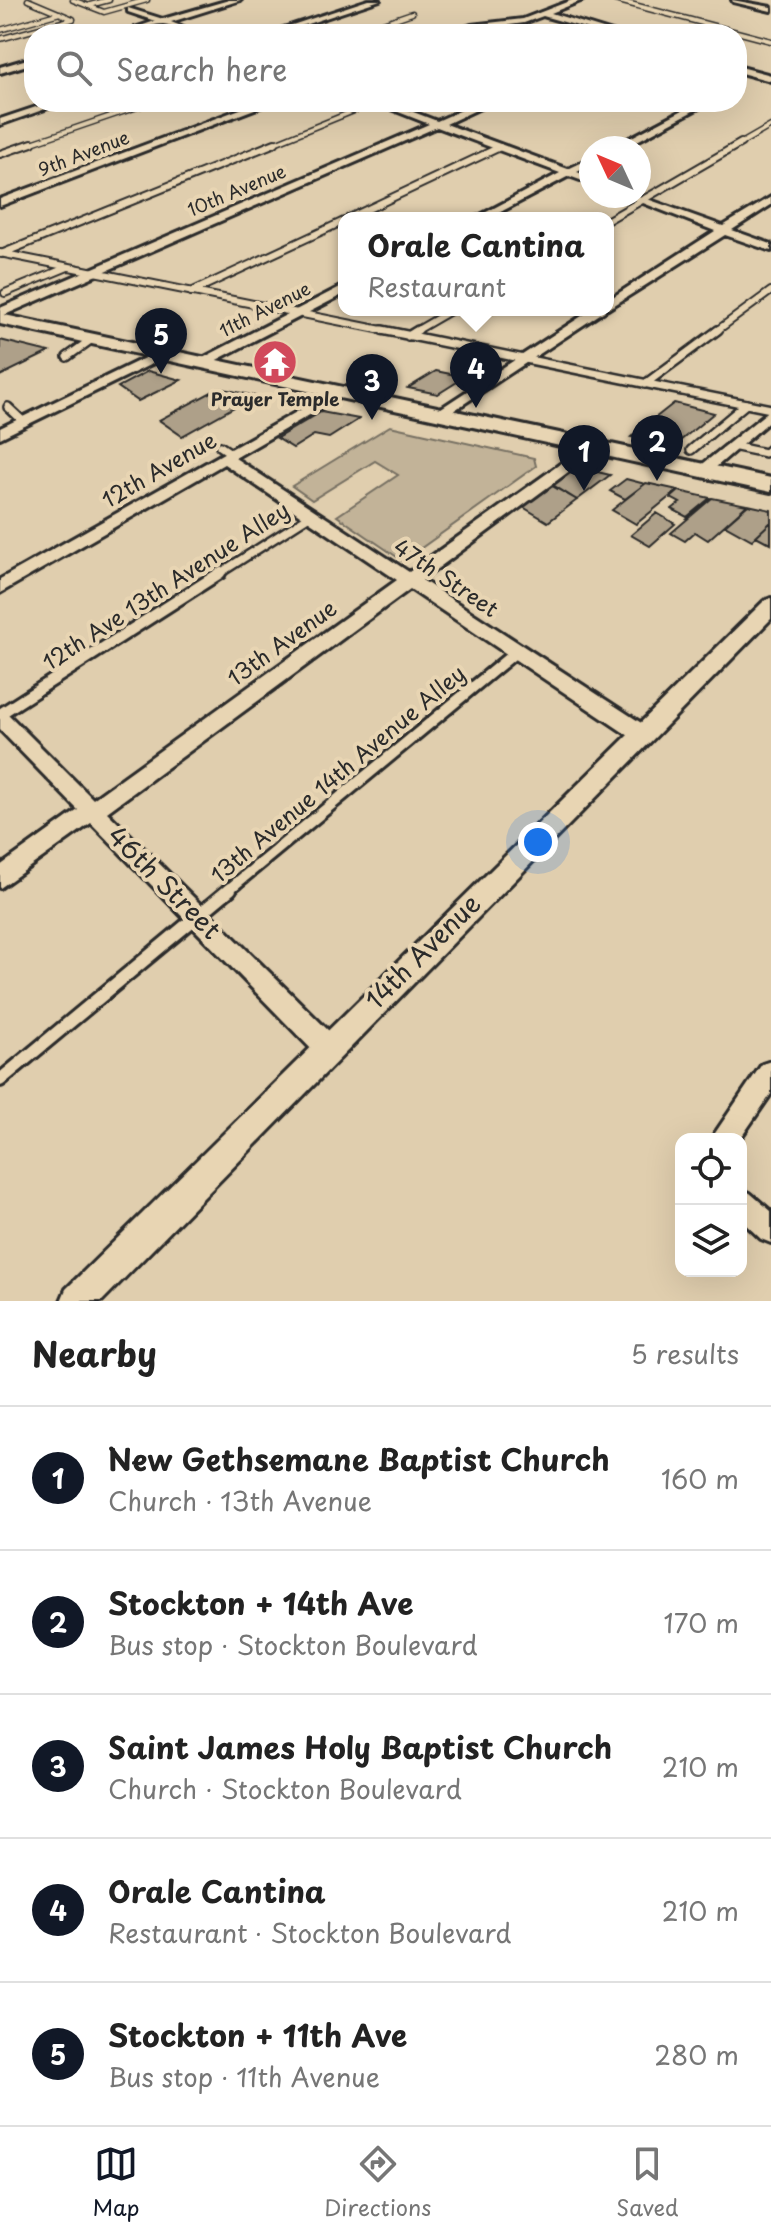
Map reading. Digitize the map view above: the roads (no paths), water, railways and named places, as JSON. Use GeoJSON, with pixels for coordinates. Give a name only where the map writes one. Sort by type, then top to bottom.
{"type":"FeatureCollection","features":[{"type":"Feature","properties":{"kind":"main road"},"geometry":{"type":"LineString","coordinates":[[0,319],[771,485]]}},
{"type":"Feature","properties":{"kind":"street"},"geometry":{"type":"LineString","coordinates":[[155,24],[237,0]]}},
{"type":"Feature","properties":{"kind":"street"},"geometry":{"type":"LineString","coordinates":[[300,24],[376,0]]}},
{"type":"Feature","properties":{"kind":"street"},"geometry":{"type":"LineString","coordinates":[[514,24],[579,0]]}},
{"type":"Feature","properties":{"kind":"street"},"geometry":{"type":"LineString","coordinates":[[736,0],[771,9]]}},
{"type":"Feature","properties":{"kind":"street"},"geometry":{"type":"LineString","coordinates":[[131,10],[168,24]]}},
{"type":"Feature","properties":{"kind":"street"},"geometry":{"type":"LineString","coordinates":[[544,14],[580,24]]}},
{"type":"Feature","properties":{"kind":"street"},"geometry":{"type":"LineString","coordinates":[[0,70],[24,63]]}},
{"type":"Feature","properties":{"kind":"street"},"geometry":{"type":"LineString","coordinates":[[747,72],[771,78]]}},
{"type":"Feature","properties":{"kind":"street"},"geometry":{"type":"LineString","coordinates":[[748,80],[758,75]]}},
{"type":"Feature","properties":{"kind":"street"},"geometry":{"type":"LineString","coordinates":[[0,122],[30,112]]}},
{"type":"Feature","properties":{"kind":"street","name":"9th Avenue"},"geometry":{"type":"LineString","coordinates":[[0,203],[241,112]]}},
{"type":"Feature","properties":{"kind":"street"},"geometry":{"type":"LineString","coordinates":[[404,112],[579,177]]}},
{"type":"Feature","properties":{"kind":"street","name":"10th Avenue"},"geometry":{"type":"LineString","coordinates":[[0,313],[465,112]]}},
{"type":"Feature","properties":{"kind":"street"},"geometry":{"type":"LineString","coordinates":[[639,136],[686,112]]}},
{"type":"Feature","properties":{"kind":"street"},"geometry":{"type":"LineString","coordinates":[[493,212],[579,167]]}},
{"type":"Feature","properties":{"kind":"street"},"geometry":{"type":"LineString","coordinates":[[614,301],[771,200]]}},
{"type":"Feature","properties":{"kind":"street"},"geometry":{"type":"LineString","coordinates":[[651,204],[771,248]]}},
{"type":"Feature","properties":{"kind":"street","name":"11th Avenue"},"geometry":{"type":"LineString","coordinates":[[202,362],[338,292]]}},
{"type":"Feature","properties":{"kind":"street"},"geometry":{"type":"LineString","coordinates":[[439,414],[591,316]]}},
{"type":"Feature","properties":{"kind":"street"},"geometry":{"type":"LineString","coordinates":[[0,434],[161,354]]}},
{"type":"Feature","properties":{"kind":"street","name":"12th Avenue"},"geometry":{"type":"LineString","coordinates":[[0,587],[226,452],[339,392]]}},
{"type":"Feature","properties":{"kind":"street"},"geometry":{"type":"LineString","coordinates":[[704,470],[771,411]]}},
{"type":"Feature","properties":{"kind":"street","name":"13th Avenue"},"geometry":{"type":"LineString","coordinates":[[0,878],[593,447]]}},
{"type":"Feature","properties":{"kind":"street","name":"47th Street"},"geometry":{"type":"LineString","coordinates":[[226,452],[311,515],[642,734]]}},
{"type":"Feature","properties":{"kind":"street","name":"14th Avenue"},"geometry":{"type":"LineString","coordinates":[[78,1301],[771,606]]}},
{"type":"Feature","properties":{"kind":"street","name":"46th Street"},"geometry":{"type":"LineString","coordinates":[[0,716],[328,1048]]}},
{"type":"Feature","properties":{"kind":"street"},"geometry":{"type":"LineString","coordinates":[[728,1133],[771,1073]]}},
{"type":"Feature","properties":{"kind":"street"},"geometry":{"type":"LineString","coordinates":[[744,1205],[771,1229]]}},
{"type":"Feature","properties":{"kind":"lane"},"geometry":{"type":"LineString","coordinates":[[28,0],[73,19],[55,24]]}},
{"type":"Feature","properties":{"kind":"lane"},"geometry":{"type":"LineString","coordinates":[[73,0],[104,12],[147,0]]}},
{"type":"Feature","properties":{"kind":"lane"},"geometry":{"type":"LineString","coordinates":[[88,6],[109,0]]}},
{"type":"Feature","properties":{"kind":"lane"},"geometry":{"type":"LineString","coordinates":[[615,0],[706,24]]}},
{"type":"Feature","properties":{"kind":"lane"},"geometry":{"type":"LineString","coordinates":[[0,30],[60,13]]}},
{"type":"Feature","properties":{"kind":"lane"},"geometry":{"type":"LineString","coordinates":[[380,24],[412,13]]}},
{"type":"Feature","properties":{"kind":"lane"},"geometry":{"type":"LineString","coordinates":[[0,39],[24,32]]}},
{"type":"Feature","properties":{"kind":"lane"},"geometry":{"type":"LineString","coordinates":[[747,35],[771,41]]}},
{"type":"Feature","properties":{"kind":"lane"},"geometry":{"type":"LineString","coordinates":[[0,154],[123,112]]}},
{"type":"Feature","properties":{"kind":"lane"},"geometry":{"type":"LineString","coordinates":[[0,254],[352,112]]}},
{"type":"Feature","properties":{"kind":"lane"},"geometry":{"type":"LineString","coordinates":[[651,190],[771,126]]}},
{"type":"Feature","properties":{"kind":"lane"},"geometry":{"type":"LineString","coordinates":[[362,212],[500,147]]}},
{"type":"Feature","properties":{"kind":"lane"},"geometry":{"type":"LineString","coordinates":[[191,292],[338,223]]}},
{"type":"Feature","properties":{"kind":"lane"},"geometry":{"type":"LineString","coordinates":[[0,254],[771,411]]}},
{"type":"Feature","properties":{"kind":"lane"},"geometry":{"type":"LineString","coordinates":[[5,293],[68,267]]}},
{"type":"Feature","properties":{"kind":"lane"},"geometry":{"type":"LineString","coordinates":[[645,384],[771,291]]}},
{"type":"Feature","properties":{"kind":"lane"},"geometry":{"type":"LineString","coordinates":[[408,336],[442,316]]}},
{"type":"Feature","properties":{"kind":"lane"},"geometry":{"type":"LineString","coordinates":[[67,357],[92,339]]}},
{"type":"Feature","properties":{"kind":"lane"},"geometry":{"type":"LineString","coordinates":[[691,450],[746,404]]}},
{"type":"Feature","properties":{"kind":"lane"},"geometry":{"type":"LineString","coordinates":[[8,407],[24,422]]}},
{"type":"Feature","properties":{"kind":"lane"},"geometry":{"type":"LineString","coordinates":[[732,446],[765,453],[771,448]]}},
{"type":"Feature","properties":{"kind":"lane","name":"12th Ave 13th Avenue Alley"},"geometry":{"type":"LineString","coordinates":[[0,716],[311,515]]}},
{"type":"Feature","properties":{"kind":"lane","name":"13th Avenue 14th Avenue Alley"},"geometry":{"type":"LineString","coordinates":[[0,1080],[517,651]]}},
{"type":"Feature","properties":{"kind":"place","name":"Prayer Temple"},"geometry":{"type":"Point","coordinates":[275,362]}},
{"type":"Feature","properties":{"kind":"place","name":"Stockton + 11th Ave"},"geometry":{"type":"Point","coordinates":[161,374]}},
{"type":"Feature","properties":{"kind":"place","name":"Orale Cantina"},"geometry":{"type":"Point","coordinates":[476,408]}},
{"type":"Feature","properties":{"kind":"place","name":"Saint James Holy Baptist Church"},"geometry":{"type":"Point","coordinates":[372,420]}},
{"type":"Feature","properties":{"kind":"place","name":"Stockton + 14th Ave"},"geometry":{"type":"Point","coordinates":[657,481]}},
{"type":"Feature","properties":{"kind":"place","name":"New Gethsemane Baptist Church"},"geometry":{"type":"Point","coordinates":[584,491]}}]}
